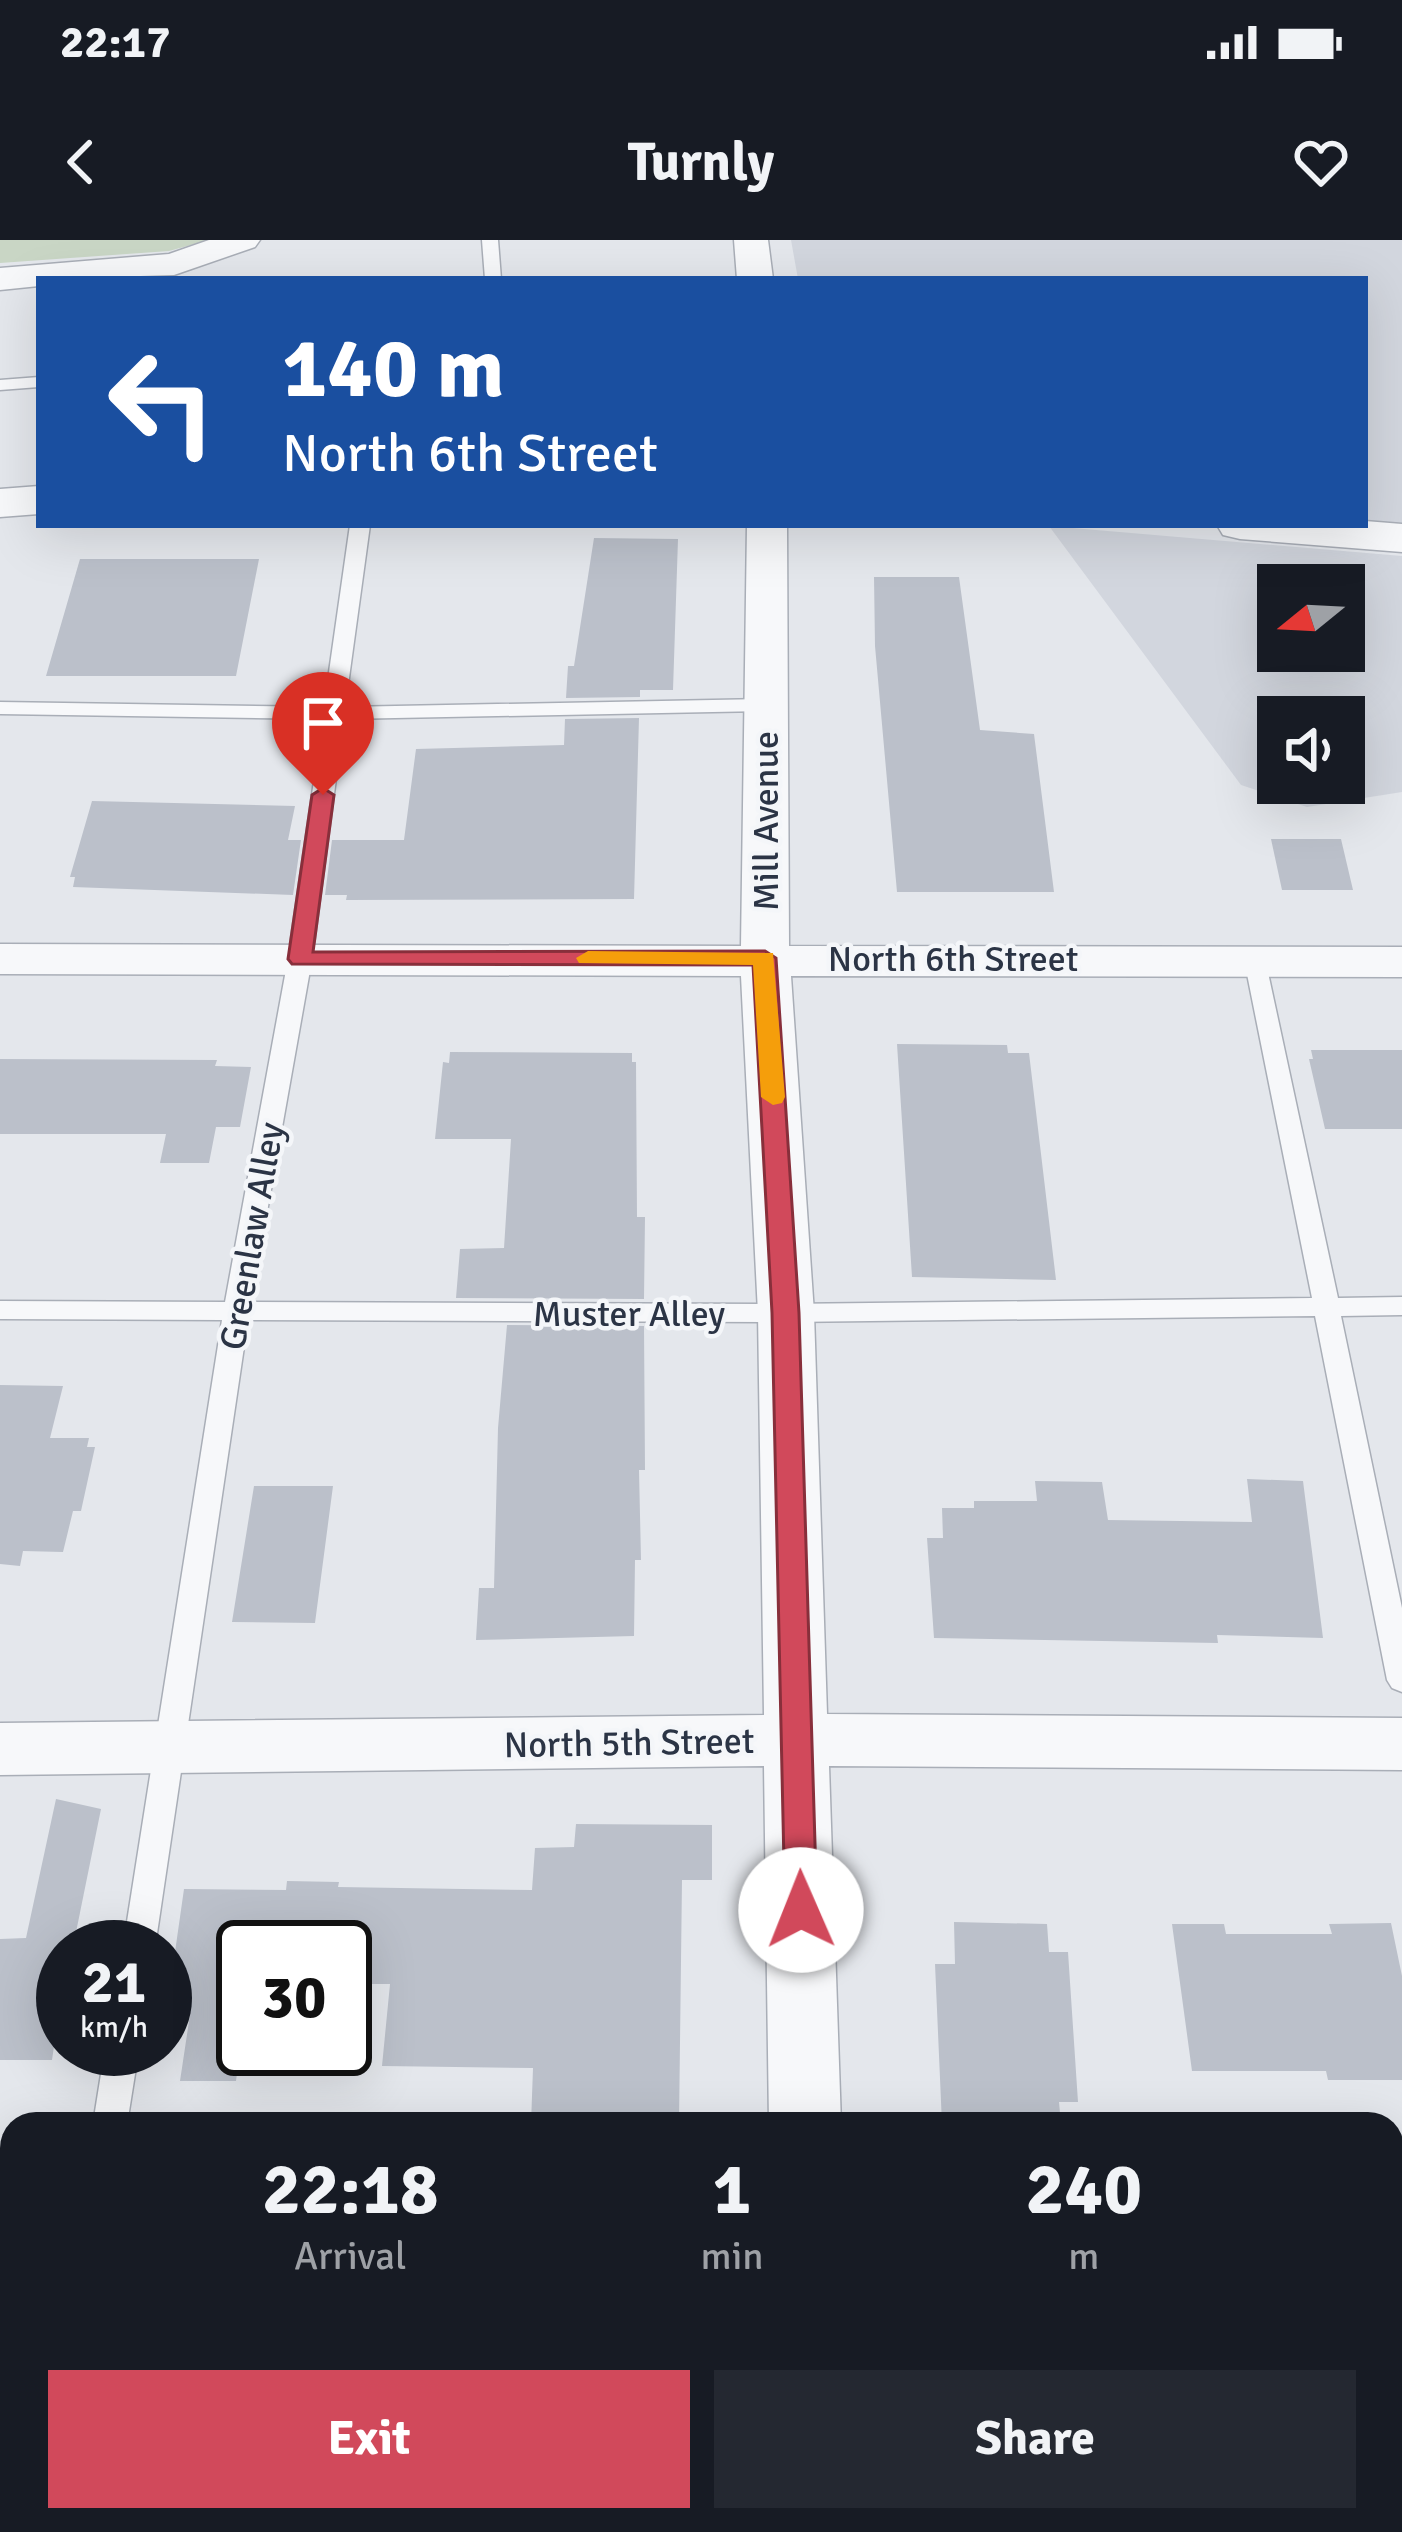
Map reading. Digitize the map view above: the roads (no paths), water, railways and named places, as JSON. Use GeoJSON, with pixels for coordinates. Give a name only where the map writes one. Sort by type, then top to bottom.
{"type":"FeatureCollection","features":[{"type":"Feature","properties":{"kind":"street"},"geometry":{"type":"LineString","coordinates":[[0,279],[174,264],[243,240]]}},
{"type":"Feature","properties":{"kind":"street"},"geometry":{"type":"LineString","coordinates":[[751,240],[755,276]]}},
{"type":"Feature","properties":{"kind":"street"},"geometry":{"type":"LineString","coordinates":[[0,502],[36,500]]}},
{"type":"Feature","properties":{"kind":"street","name":"Mill Avenue"},"geometry":{"type":"LineString","coordinates":[[767,528],[765,958],[786,1313],[805,2112]]}},
{"type":"Feature","properties":{"kind":"street"},"geometry":{"type":"LineString","coordinates":[[1277,528],[1402,538]]}},
{"type":"Feature","properties":{"kind":"street","name":"North 6th Street"},"geometry":{"type":"LineString","coordinates":[[0,959],[1402,962]]}},
{"type":"Feature","properties":{"kind":"street","name":"North 5th Street"},"geometry":{"type":"LineString","coordinates":[[0,1749],[798,1740],[1402,1744]]}},
{"type":"Feature","properties":{"kind":"lane"},"geometry":{"type":"LineString","coordinates":[[490,240],[493,276]]}},
{"type":"Feature","properties":{"kind":"lane"},"geometry":{"type":"LineString","coordinates":[[0,385],[36,382]]}},
{"type":"Feature","properties":{"kind":"lane","name":"Greenlaw Alley"},"geometry":{"type":"LineString","coordinates":[[143,1920],[236,1312],[300,959],[360,528]]}},
{"type":"Feature","properties":{"kind":"lane"},"geometry":{"type":"LineString","coordinates":[[0,708],[334,712],[766,705]]}},
{"type":"Feature","properties":{"kind":"lane"},"geometry":{"type":"LineString","coordinates":[[1256,959],[1402,1680]]}},
{"type":"Feature","properties":{"kind":"lane","name":"Muster Alley"},"geometry":{"type":"LineString","coordinates":[[0,1310],[786,1313],[1402,1306]]}},
{"type":"Feature","properties":{"kind":"lane"},"geometry":{"type":"LineString","coordinates":[[112,2112],[118,2076]]}}]}
